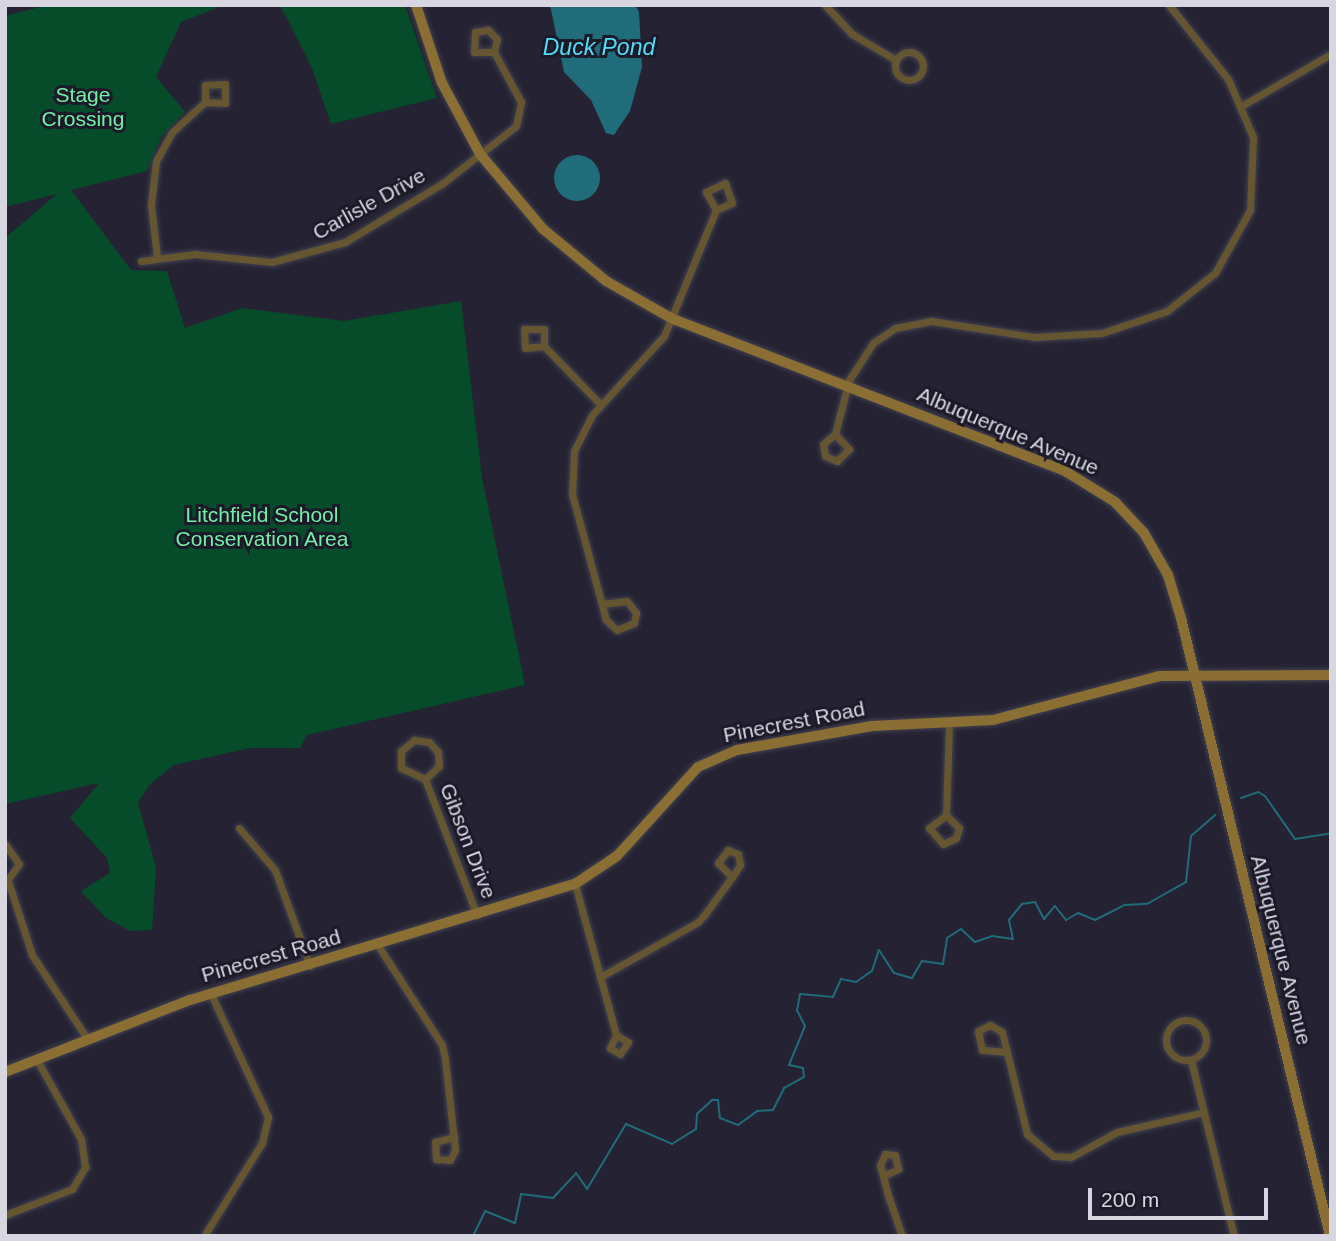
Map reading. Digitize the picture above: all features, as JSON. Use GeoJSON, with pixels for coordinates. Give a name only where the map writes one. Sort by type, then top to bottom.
{"type":"FeatureCollection","features":[{"type":"Feature","properties":{"kind":"street","name":"Albuquerque Avenue"},"geometry":{"type":"LineString","coordinates":[[416,5],[442,83],[480,154],[522,207],[582,264],[673,319],[1065,471],[1115,502],[1162,562],[1196,674],[1330,1236]]}},
{"type":"Feature","properties":{"kind":"street"},"geometry":{"type":"LineString","coordinates":[[825,5],[852,34],[896,60]]}},
{"type":"Feature","properties":{"kind":"street"},"geometry":{"type":"LineString","coordinates":[[835,434],[847,387],[873,343],[906,324],[1075,337],[1135,325],[1189,298],[1223,262],[1250,210],[1255,160],[1243,105],[1169,5]]}},
{"type":"Feature","properties":{"kind":"street","name":"Carlisle Drive"},"geometry":{"type":"LineString","coordinates":[[141,261],[195,254],[272,262],[321,253],[438,186],[512,131],[522,109],[494,52]]}},
{"type":"Feature","properties":{"kind":"street"},"geometry":{"type":"LineString","coordinates":[[1243,105],[1331,54]]}},
{"type":"Feature","properties":{"kind":"street"},"geometry":{"type":"LineString","coordinates":[[157,257],[154,168],[172,131],[205,102]]}},
{"type":"Feature","properties":{"kind":"street"},"geometry":{"type":"LineString","coordinates":[[602,604],[627,601],[635,608],[634,623],[612,628],[602,604],[571,480],[579,436],[601,405],[645,364],[673,319],[716,210]]}},
{"type":"Feature","properties":{"kind":"street"},"geometry":{"type":"LineString","coordinates":[[544,345],[601,405]]}},
{"type":"Feature","properties":{"kind":"street","name":"Pinecrest Road"},"geometry":{"type":"LineString","coordinates":[[5,1072],[211,994],[575,884],[617,856],[682,781],[717,757],[847,729],[949,725],[1036,711],[1141,680],[1196,674],[1331,675]]}},
{"type":"Feature","properties":{"kind":"street"},"geometry":{"type":"LineString","coordinates":[[946,815],[949,725]]}},
{"type":"Feature","properties":{"kind":"street","name":"Gibson Drive"},"geometry":{"type":"LineString","coordinates":[[414,740],[429,742],[438,752],[439,766],[425,779],[409,776],[400,762],[414,740]]}},
{"type":"Feature","properties":{"kind":"street","name":"Gibson Drive"},"geometry":{"type":"LineString","coordinates":[[425,779],[477,915]]}},
{"type":"Feature","properties":{"kind":"street"},"geometry":{"type":"LineString","coordinates":[[946,815],[957,823],[958,833],[943,844],[929,828],[946,815]]}},
{"type":"Feature","properties":{"kind":"street"},"geometry":{"type":"LineString","coordinates":[[239,828],[275,870],[310,966]]}},
{"type":"Feature","properties":{"kind":"street"},"geometry":{"type":"LineString","coordinates":[[5,844],[19,859],[7,882],[32,955],[88,1040]]}},
{"type":"Feature","properties":{"kind":"street"},"geometry":{"type":"LineString","coordinates":[[600,977],[690,929],[732,877]]}},
{"type":"Feature","properties":{"kind":"street"},"geometry":{"type":"LineString","coordinates":[[575,884],[616,1035]]}},
{"type":"Feature","properties":{"kind":"street"},"geometry":{"type":"LineString","coordinates":[[377,944],[442,1045],[454,1137]]}},
{"type":"Feature","properties":{"kind":"street"},"geometry":{"type":"LineString","coordinates":[[208,1234],[262,1143],[268,1117],[211,994]]}},
{"type":"Feature","properties":{"kind":"street"},"geometry":{"type":"LineString","coordinates":[[1192,1021],[1205,1034],[1205,1047],[1191,1060],[1178,1059],[1166,1043],[1179,1022],[1192,1021]]}},
{"type":"Feature","properties":{"kind":"street"},"geometry":{"type":"LineString","coordinates":[[1007,1052],[982,1050],[978,1031],[999,1028],[1007,1052],[1027,1134],[1053,1156],[1071,1157],[1117,1132],[1204,1112]]}},
{"type":"Feature","properties":{"kind":"street"},"geometry":{"type":"LineString","coordinates":[[5,1215],[72,1189],[85,1167],[81,1139],[37,1060]]}},
{"type":"Feature","properties":{"kind":"street"},"geometry":{"type":"LineString","coordinates":[[1191,1060],[1234,1236]]}},
{"type":"Feature","properties":{"kind":"street"},"geometry":{"type":"LineString","coordinates":[[883,1176],[902,1236]]}},
{"type":"Feature","properties":{"kind":"green space","name":"Litchfield School Conservation Area"},"geometry":{"type":"Polygon","coordinates":[[[48,5],[224,5],[181,22],[156,77],[185,112],[161,137],[147,171],[71,190],[131,270],[167,271],[185,328],[242,308],[344,321],[461,301],[482,478],[525,685],[307,735],[300,748],[250,748],[174,765],[150,784],[138,803],[156,867],[152,930],[130,931],[106,918],[81,891],[110,873],[107,858],[70,818],[99,783],[5,804],[5,238],[57,194],[5,207],[5,16],[48,5]]]}},
{"type":"Feature","properties":{"kind":"green space"},"geometry":{"type":"Polygon","coordinates":[[[280,5],[405,5],[437,98],[331,124],[312,68],[280,5]]]}},
{"type":"Feature","properties":{"kind":"water","name":"Duck Pond"},"geometry":{"type":"Polygon","coordinates":[[[550,5],[635,5],[639,12],[642,67],[630,111],[614,135],[606,133],[591,100],[564,72],[550,5]]]}},
{"type":"Feature","properties":{"kind":"water"},"geometry":{"type":"Polygon","coordinates":[[[577,155],[593,162],[600,178],[593,194],[577,201],[561,194],[554,178],[561,162],[577,155]]]}},
{"type":"Feature","properties":{"kind":"waterway"},"geometry":{"type":"LineString","coordinates":[[1241,798],[1258,792],[1265,796],[1295,839],[1331,833]]}},
{"type":"Feature","properties":{"kind":"waterway"},"geometry":{"type":"LineString","coordinates":[[473,1236],[485,1211],[515,1223],[521,1194],[553,1198],[576,1173],[587,1189],[626,1124],[672,1144],[696,1129],[697,1114],[712,1100],[718,1100],[720,1118],[738,1125],[757,1111],[773,1110],[784,1088],[804,1077],[803,1068],[789,1065],[805,1026],[797,1010],[800,994],[833,997],[841,979],[856,982],[872,971],[879,950],[894,973],[912,978],[922,961],[943,964],[947,938],[961,929],[975,942],[992,936],[1013,939],[1009,920],[1022,904],[1035,902],[1044,919],[1055,906],[1066,920],[1078,913],[1095,920],[1125,905],[1147,904],[1186,882],[1191,836],[1215,815]]}},
{"type":"Feature","properties":{"kind":"park label","name":"Stage Crossing"},"geometry":{"type":"Point","coordinates":[83,107]}}]}
